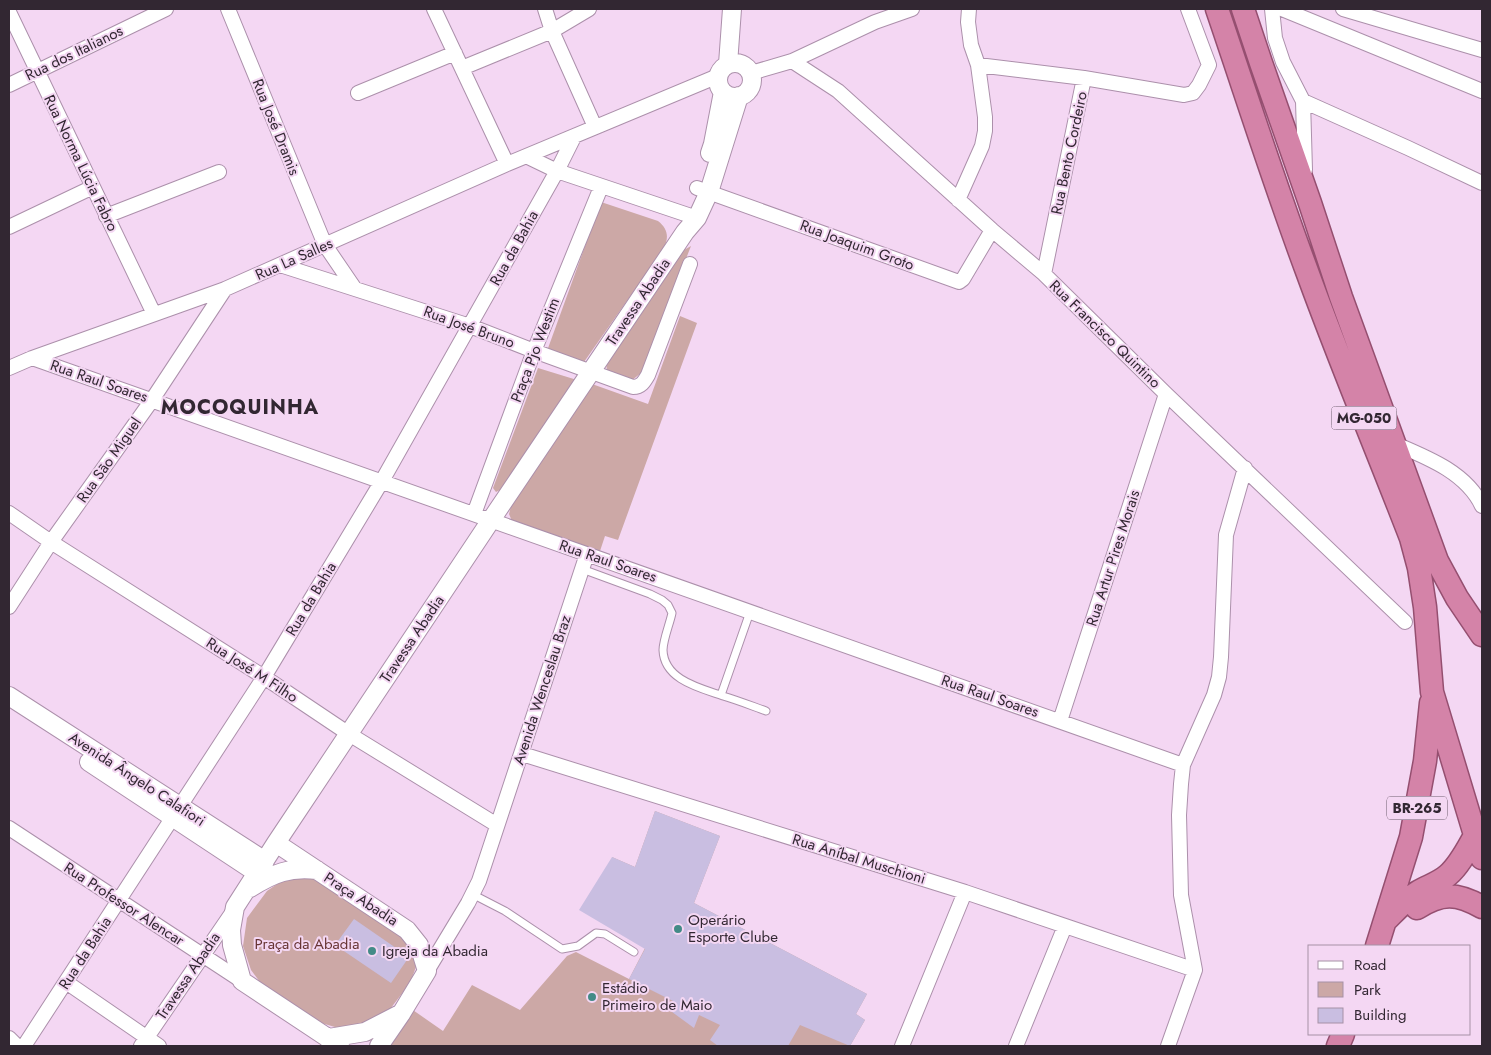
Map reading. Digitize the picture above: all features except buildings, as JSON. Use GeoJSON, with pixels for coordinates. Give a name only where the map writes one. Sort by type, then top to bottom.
{"type":"FeatureCollection","features":[{"type":"Feature","properties":{"kind":"highway","name":"MG-050"},"geometry":{"type":"LineString","coordinates":[[1217,9],[1249,107],[1308,274],[1411,538],[1419,568],[1425,607],[1432,692],[1478,830]]}},
{"type":"Feature","properties":{"kind":"highway","name":"MG-050"},"geometry":{"type":"LineString","coordinates":[[1243,9],[1341,297],[1437,561],[1457,598],[1482,635]]}},
{"type":"Feature","properties":{"kind":"highway","name":"BR-265"},"geometry":{"type":"LineString","coordinates":[[1377,945],[1411,837],[1425,761],[1432,692]]}},
{"type":"Feature","properties":{"kind":"highway","name":"BR-265"},"geometry":{"type":"LineString","coordinates":[[1386,921],[1402,904],[1419,891],[1449,875],[1478,830]]}},
{"type":"Feature","properties":{"kind":"highway"},"geometry":{"type":"LineString","coordinates":[[1478,830],[1482,858]]}},
{"type":"Feature","properties":{"kind":"highway"},"geometry":{"type":"LineString","coordinates":[[1386,945],[1400,923],[1412,911],[1426,902],[1440,897],[1453,896],[1467,899],[1482,907]]}},
{"type":"Feature","properties":{"kind":"street","name":"Rua dos Italianos"},"geometry":{"type":"LineString","coordinates":[[9,85],[166,9]]}},
{"type":"Feature","properties":{"kind":"street","name":"Rua José Dramis"},"geometry":{"type":"LineString","coordinates":[[228,9],[325,245]]}},
{"type":"Feature","properties":{"kind":"street"},"geometry":{"type":"LineString","coordinates":[[434,9],[507,164]]}},
{"type":"Feature","properties":{"kind":"street"},"geometry":{"type":"LineString","coordinates":[[545,9],[552,31],[595,128]]}},
{"type":"Feature","properties":{"kind":"street"},"geometry":{"type":"LineString","coordinates":[[462,68],[552,31],[589,9]]}},
{"type":"Feature","properties":{"kind":"street"},"geometry":{"type":"LineString","coordinates":[[732,9],[733,77]]}},
{"type":"Feature","properties":{"kind":"street"},"geometry":{"type":"LineString","coordinates":[[703,190],[713,144],[733,77],[743,9]]}},
{"type":"Feature","properties":{"kind":"street","name":"Rua La Salles"},"geometry":{"type":"LineString","coordinates":[[9,368],[225,289],[507,164],[595,128],[733,77],[792,61],[875,22],[912,9]]}},
{"type":"Feature","properties":{"kind":"street"},"geometry":{"type":"LineString","coordinates":[[958,200],[982,146],[985,131],[978,65],[971,45],[968,22],[969,9]]}},
{"type":"Feature","properties":{"kind":"street"},"geometry":{"type":"LineString","coordinates":[[1084,78],[1184,95],[1193,93],[1209,65],[1188,9]]}},
{"type":"Feature","properties":{"kind":"street"},"geometry":{"type":"LineString","coordinates":[[1272,9],[1275,38],[1303,101],[1305,168],[1310,203]]}},
{"type":"Feature","properties":{"kind":"street"},"geometry":{"type":"LineString","coordinates":[[1282,9],[1482,91]]}},
{"type":"Feature","properties":{"kind":"street"},"geometry":{"type":"LineString","coordinates":[[1343,9],[1482,50]]}},
{"type":"Feature","properties":{"kind":"street","name":"Rua Norma Lúcia Fabro"},"geometry":{"type":"LineString","coordinates":[[9,12],[154,314]]}},
{"type":"Feature","properties":{"kind":"street"},"geometry":{"type":"LineString","coordinates":[[358,94],[455,53]]}},
{"type":"Feature","properties":{"kind":"street","name":"Rua Francisco Quintino"},"geometry":{"type":"LineString","coordinates":[[792,61],[838,91],[958,200],[1044,274],[1166,394],[1406,622]]}},
{"type":"Feature","properties":{"kind":"street","name":"Rua Bento Cordeiro"},"geometry":{"type":"LineString","coordinates":[[978,65],[1084,78],[1044,274]]}},
{"type":"Feature","properties":{"kind":"street"},"geometry":{"type":"LineString","coordinates":[[1303,101],[1482,183]]}},
{"type":"Feature","properties":{"kind":"street","name":"Rua da Bahia"},"geometry":{"type":"LineString","coordinates":[[24,1046],[264,677],[382,481],[557,171],[574,137]]}},
{"type":"Feature","properties":{"kind":"street"},"geometry":{"type":"LineString","coordinates":[[526,156],[557,171],[690,222]]}},
{"type":"Feature","properties":{"kind":"street"},"geometry":{"type":"LineString","coordinates":[[106,216],[219,172]]}},
{"type":"Feature","properties":{"kind":"street"},"geometry":{"type":"LineString","coordinates":[[9,227],[93,187]]}},
{"type":"Feature","properties":{"kind":"street","name":"Praça Pjo Westim"},"geometry":{"type":"LineString","coordinates":[[474,514],[534,351],[601,187]]}},
{"type":"Feature","properties":{"kind":"street","name":"Travessa Abadia"},"geometry":{"type":"LineString","coordinates":[[144,1042],[690,222],[703,190]]}},
{"type":"Feature","properties":{"kind":"street","name":"Rua Joaquim Groto"},"geometry":{"type":"LineString","coordinates":[[703,190],[959,282],[964,279],[992,230]]}},
{"type":"Feature","properties":{"kind":"street"},"geometry":{"type":"LineString","coordinates":[[325,245],[355,290]]}},
{"type":"Feature","properties":{"kind":"street","name":"Rua José Bruno"},"geometry":{"type":"LineString","coordinates":[[280,265],[470,326],[633,388],[641,386],[648,375],[690,264]]}},
{"type":"Feature","properties":{"kind":"street","name":"Rua São Miguel"},"geometry":{"type":"LineString","coordinates":[[9,607],[51,542],[152,400],[225,289]]}},
{"type":"Feature","properties":{"kind":"street","name":"Rua Raul Soares"},"geometry":{"type":"LineString","coordinates":[[32,358],[1183,765]]}},
{"type":"Feature","properties":{"kind":"street","name":"Rua Artur Pires Morais"},"geometry":{"type":"LineString","coordinates":[[1060,721],[1166,394]]}},
{"type":"Feature","properties":{"kind":"street"},"geometry":{"type":"LineString","coordinates":[[1393,443],[1428,458],[1460,478],[1477,494],[1482,506]]}},
{"type":"Feature","properties":{"kind":"street"},"geometry":{"type":"LineString","coordinates":[[1168,1046],[1195,970],[1185,921],[1180,877],[1179,815],[1183,765],[1214,695],[1219,677],[1226,535],[1245,468]]}},
{"type":"Feature","properties":{"kind":"street","name":"Rua José M Filho"},"geometry":{"type":"LineString","coordinates":[[9,513],[349,734],[497,825]]}},
{"type":"Feature","properties":{"kind":"street","name":"Avenida Wenceslau Braz"},"geometry":{"type":"LineString","coordinates":[[427,971],[472,894],[488,856],[587,554]]}},
{"type":"Feature","properties":{"kind":"street","name":"Avenida Ângelo Calafiori"},"geometry":{"type":"LineString","coordinates":[[9,696],[177,812],[261,867]]}},
{"type":"Feature","properties":{"kind":"street","name":"Avenida Ângelo Calafiori"},"geometry":{"type":"LineString","coordinates":[[9,710],[177,812]]}},
{"type":"Feature","properties":{"kind":"street","name":"Rua Aníbal Muschioni"},"geometry":{"type":"LineString","coordinates":[[522,754],[965,892],[1195,970]]}},
{"type":"Feature","properties":{"kind":"street","name":"Rua Professor Alencar"},"geometry":{"type":"LineString","coordinates":[[9,828],[242,981],[333,1044]]}},
{"type":"Feature","properties":{"kind":"street","name":"Praça Abadia"},"geometry":{"type":"LineString","coordinates":[[276,843],[408,930],[419,945],[427,971]]}},
{"type":"Feature","properties":{"kind":"street"},"geometry":{"type":"LineString","coordinates":[[246,891],[266,878],[278,873],[302,868],[318,870]]}},
{"type":"Feature","properties":{"kind":"street"},"geometry":{"type":"LineString","coordinates":[[902,1046],[965,892]]}},
{"type":"Feature","properties":{"kind":"street"},"geometry":{"type":"LineString","coordinates":[[235,907],[231,930],[232,944],[242,981]]}},
{"type":"Feature","properties":{"kind":"street"},"geometry":{"type":"LineString","coordinates":[[1016,1046],[1065,926]]}},
{"type":"Feature","properties":{"kind":"street"},"geometry":{"type":"LineString","coordinates":[[379,1046],[427,971]]}},
{"type":"Feature","properties":{"kind":"street"},"geometry":{"type":"LineString","coordinates":[[66,982],[144,1042],[159,1046]]}},
{"type":"Feature","properties":{"kind":"street"},"geometry":{"type":"LineString","coordinates":[[333,1044],[365,1032],[401,1014]]}},
{"type":"Feature","properties":{"kind":"street"},"geometry":{"type":"LineString","coordinates":[[9,1038],[17,1046]]}},
{"type":"Feature","properties":{"kind":"lane"},"geometry":{"type":"LineString","coordinates":[[582,569],[650,594],[662,600],[668,606],[672,613],[663,649],[665,662],[672,672],[681,679],[699,688],[766,711]]}},
{"type":"Feature","properties":{"kind":"lane"},"geometry":{"type":"LineString","coordinates":[[721,695],[750,612]]}},
{"type":"Feature","properties":{"kind":"lane"},"geometry":{"type":"LineString","coordinates":[[472,894],[504,911],[562,949],[578,946],[596,933],[605,934],[634,952]]}},
{"type":"Feature","properties":{"kind":"green space"},"geometry":{"type":"Polygon","coordinates":[[[601,202],[658,221],[666,230],[667,240],[664,248],[584,362],[547,351],[601,202]]]}},
{"type":"Feature","properties":{"kind":"green space"},"geometry":{"type":"Polygon","coordinates":[[[691,246],[641,373],[631,381],[607,370],[606,364],[679,255],[691,246]]]}},
{"type":"Feature","properties":{"kind":"green space"},"geometry":{"type":"Polygon","coordinates":[[[680,316],[697,323],[618,540],[605,536],[599,554],[512,521],[509,514],[511,506],[592,384],[648,404],[680,316]]]}},
{"type":"Feature","properties":{"kind":"green space"},"geometry":{"type":"Polygon","coordinates":[[[538,368],[577,380],[502,489],[496,492],[493,488],[538,368]]]}},
{"type":"Feature","properties":{"kind":"green space","name":"Operário Esporte Clube"},"geometry":{"type":"Polygon","coordinates":[[[655,811],[720,836],[694,903],[867,994],[856,1014],[865,1020],[850,1046],[385,1046],[410,1008],[443,1031],[472,985],[520,1010],[567,956],[576,952],[629,979],[645,948],[612,857],[635,867],[655,811]]]}},
{"type":"Feature","properties":{"kind":"green space","name":"Praça da Abadia"},"geometry":{"type":"Polygon","coordinates":[[[306,876],[319,881],[399,934],[411,948],[416,967],[410,983],[384,1017],[345,1030],[318,1022],[263,986],[251,970],[243,946],[247,918],[267,891],[283,880],[306,876]]]}},
{"type":"Feature","properties":{"kind":"place","name":"Operário Esporte Clube"},"geometry":{"type":"Point","coordinates":[678,929]}},
{"type":"Feature","properties":{"kind":"place","name":"Igreja da Abadia"},"geometry":{"type":"Point","coordinates":[372,951]}},
{"type":"Feature","properties":{"kind":"place","name":"Estádio Primeiro de Maio"},"geometry":{"type":"Point","coordinates":[592,997]}},
{"type":"Feature","properties":{"kind":"district","name":"MOCOQUINHA"},"geometry":{"type":"Point","coordinates":[240,407]}}]}
